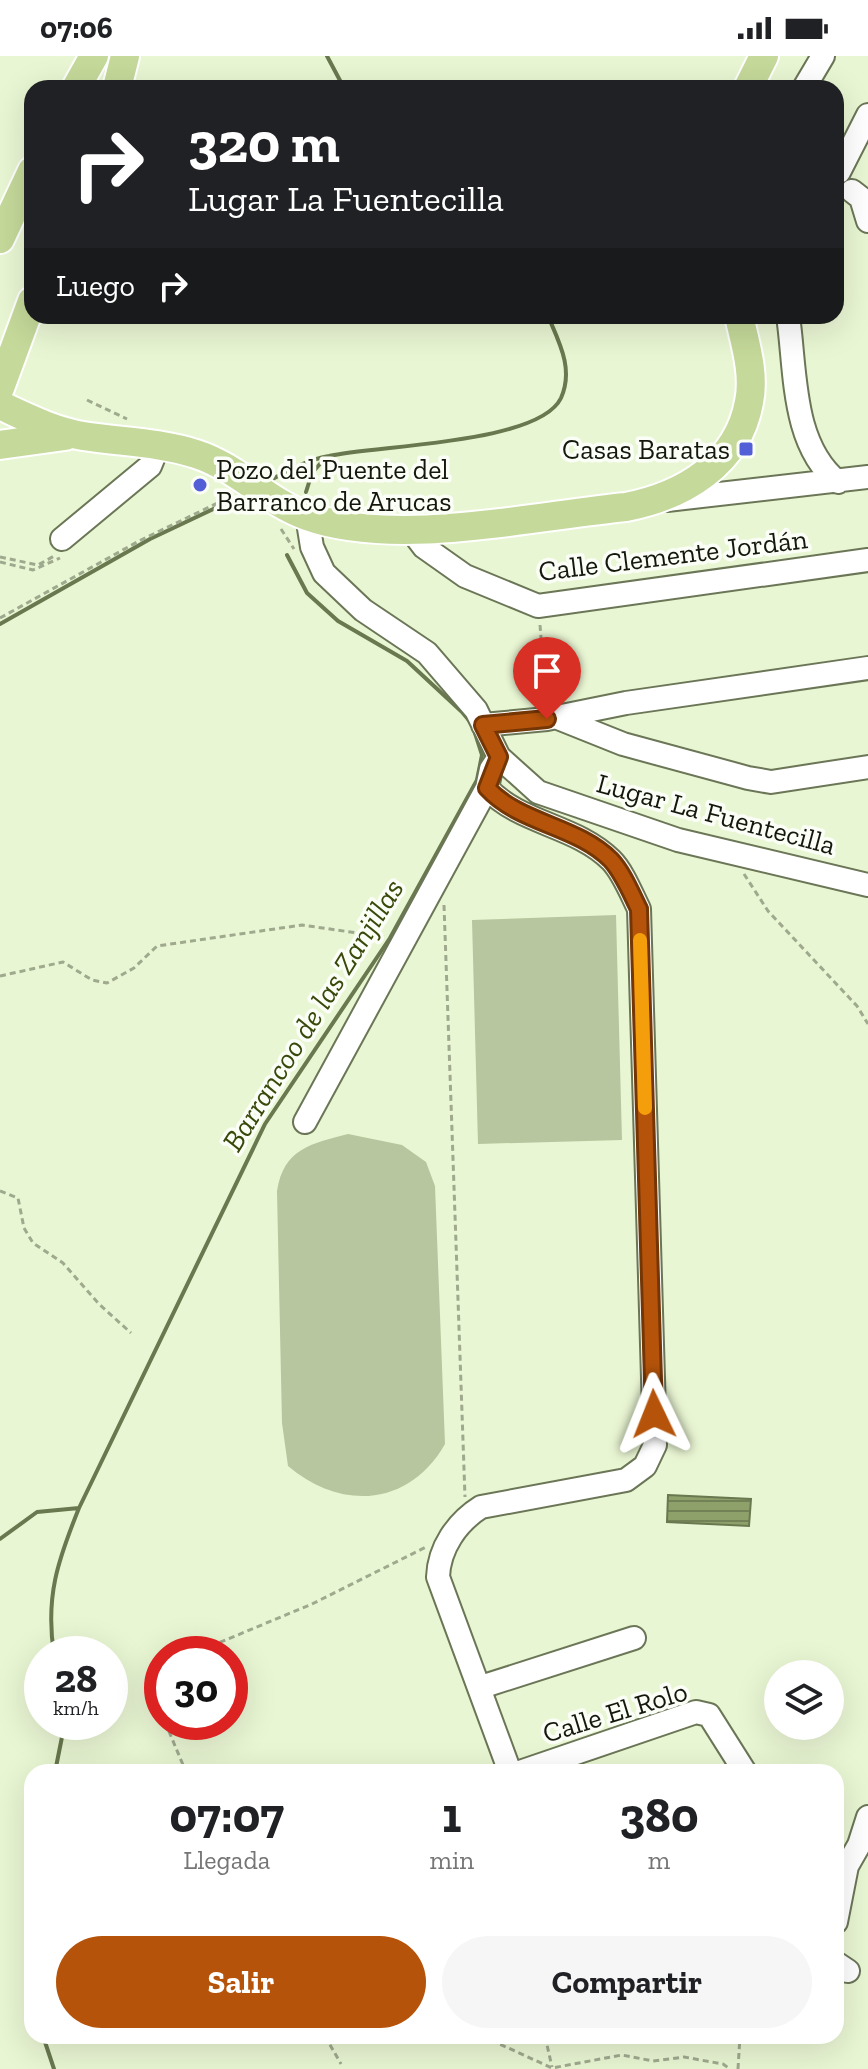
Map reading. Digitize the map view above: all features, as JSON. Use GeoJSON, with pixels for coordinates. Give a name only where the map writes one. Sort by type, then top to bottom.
{"type":"FeatureCollection","features":[{"type":"Feature","properties":{"kind":"main road"},"geometry":{"type":"LineString","coordinates":[[80,80],[94,56]]}},
{"type":"Feature","properties":{"kind":"main road"},"geometry":{"type":"LineString","coordinates":[[119,80],[125,56]]}},
{"type":"Feature","properties":{"kind":"main road"},"geometry":{"type":"LineString","coordinates":[[752,80],[764,56]]}},
{"type":"Feature","properties":{"kind":"main road"},"geometry":{"type":"LineString","coordinates":[[0,239],[24,188]]}},
{"type":"Feature","properties":{"kind":"main road"},"geometry":{"type":"LineString","coordinates":[[25,324],[1,406],[46,427],[82,436]]}},
{"type":"Feature","properties":{"kind":"main road"},"geometry":{"type":"LineString","coordinates":[[0,445],[42,437],[82,436],[159,444],[220,473],[287,516],[411,530],[652,502],[698,482],[718,463],[743,423],[750,400],[750,379],[740,324]]}},
{"type":"Feature","properties":{"kind":"street"},"geometry":{"type":"LineString","coordinates":[[809,80],[823,56]]}},
{"type":"Feature","properties":{"kind":"street"},"geometry":{"type":"LineString","coordinates":[[844,162],[868,115]]}},
{"type":"Feature","properties":{"kind":"street"},"geometry":{"type":"LineString","coordinates":[[852,191],[861,198],[868,221]]}},
{"type":"Feature","properties":{"kind":"street"},"geometry":{"type":"LineString","coordinates":[[789,324],[808,443],[824,470],[838,482]]}},
{"type":"Feature","properties":{"kind":"street"},"geometry":{"type":"LineString","coordinates":[[64,547],[150,466],[159,444]]}},
{"type":"Feature","properties":{"kind":"street"},"geometry":{"type":"LineString","coordinates":[[652,502],[806,481],[838,482],[868,477]]}},
{"type":"Feature","properties":{"kind":"street","name":"Lugar La Fuentecilla"},"geometry":{"type":"LineString","coordinates":[[287,516],[312,547],[324,573],[363,610],[427,653],[476,710],[499,757],[538,792],[585,811],[732,854],[868,885]]}},
{"type":"Feature","properties":{"kind":"street","name":"Calle Clemente Jordán"},"geometry":{"type":"LineString","coordinates":[[411,530],[424,547],[465,576],[538,606],[868,560]]}},
{"type":"Feature","properties":{"kind":"street"},"geometry":{"type":"LineString","coordinates":[[483,725],[552,718],[626,703],[868,668]]}},
{"type":"Feature","properties":{"kind":"street"},"geometry":{"type":"LineString","coordinates":[[552,718],[623,744],[771,782],[868,767]]}},
{"type":"Feature","properties":{"kind":"street"},"geometry":{"type":"LineString","coordinates":[[305,1122],[443,873],[487,788],[499,757]]}},
{"type":"Feature","properties":{"kind":"street"},"geometry":{"type":"LineString","coordinates":[[487,788],[500,802],[588,842],[612,861],[639,909],[655,1445],[645,1466],[626,1480],[481,1507],[460,1525],[439,1556],[438,1577],[507,1764]]}},
{"type":"Feature","properties":{"kind":"street"},"geometry":{"type":"LineString","coordinates":[[481,1687],[634,1638]]}},
{"type":"Feature","properties":{"kind":"street","name":"Calle El Rolo"},"geometry":{"type":"LineString","coordinates":[[543,1764],[696,1712],[709,1715],[740,1764]]}},
{"type":"Feature","properties":{"kind":"street"},"geometry":{"type":"LineString","coordinates":[[844,1881],[847,1866],[859,1845],[868,1817]]}},
{"type":"Feature","properties":{"kind":"path"},"geometry":{"type":"LineString","coordinates":[[220,473],[233,490]]}},
{"type":"Feature","properties":{"kind":"path"},"geometry":{"type":"LineString","coordinates":[[0,618],[139,541],[228,498],[222,487],[238,497]]}},
{"type":"Feature","properties":{"kind":"path"},"geometry":{"type":"LineString","coordinates":[[287,516],[296,554]]}},
{"type":"Feature","properties":{"kind":"path"},"geometry":{"type":"LineString","coordinates":[[287,516],[301,557]]}},
{"type":"Feature","properties":{"kind":"path"},"geometry":{"type":"LineString","coordinates":[[0,560],[42,569],[64,547]]}},
{"type":"Feature","properties":{"kind":"path"},"geometry":{"type":"LineString","coordinates":[[538,606],[552,718]]}},
{"type":"Feature","properties":{"kind":"path"},"geometry":{"type":"LineString","coordinates":[[732,854],[768,911],[857,1006],[868,1024]]}},
{"type":"Feature","properties":{"kind":"path"},"geometry":{"type":"LineString","coordinates":[[235,1636],[312,1604],[460,1525],[443,873]]}},
{"type":"Feature","properties":{"kind":"path"},"geometry":{"type":"LineString","coordinates":[[0,976],[63,962],[92,980],[107,983],[134,968],[157,946],[302,925],[405,941]]}},
{"type":"Feature","properties":{"kind":"path"},"geometry":{"type":"LineString","coordinates":[[0,1191],[18,1198],[24,1228],[33,1243],[63,1263],[99,1304],[131,1333]]}},
{"type":"Feature","properties":{"kind":"path"},"geometry":{"type":"LineString","coordinates":[[173,1740],[183,1764]]}},
{"type":"Feature","properties":{"kind":"path"},"geometry":{"type":"LineString","coordinates":[[330,2044],[341,2064]]}},
{"type":"Feature","properties":{"kind":"path"},"geometry":{"type":"LineString","coordinates":[[500,2044],[552,2068],[622,2055],[653,2061],[684,2057],[723,2064],[730,2069]]}},
{"type":"Feature","properties":{"kind":"path"},"geometry":{"type":"LineString","coordinates":[[547,2044],[552,2068]]}},
{"type":"Feature","properties":{"kind":"path"},"geometry":{"type":"LineString","coordinates":[[738,2069],[740,2044]]}},
{"type":"Feature","properties":{"kind":"shaded area"},"geometry":{"type":"Polygon","coordinates":[[[616,915],[622,1140],[478,1144],[472,920],[616,915]]]}},
{"type":"Feature","properties":{"kind":"shaded area"},"geometry":{"type":"Polygon","coordinates":[[[348,1134],[402,1145],[426,1162],[435,1186],[445,1444],[430,1465],[413,1480],[393,1491],[373,1496],[330,1490],[308,1481],[288,1466],[282,1423],[277,1191],[286,1165],[301,1150],[348,1134]]]}},
{"type":"Feature","properties":{"kind":"shaded area"},"geometry":{"type":"Polygon","coordinates":[[[668,1495],[751,1499],[749,1526],[667,1522],[668,1495]]]}},
{"type":"Feature","properties":{"kind":"waterway"},"geometry":{"type":"LineString","coordinates":[[327,56],[340,80]]}},
{"type":"Feature","properties":{"kind":"waterway"},"geometry":{"type":"LineString","coordinates":[[267,482],[297,466],[321,458],[491,434],[522,425],[547,413],[561,398],[566,377],[564,356],[551,324]]}},
{"type":"Feature","properties":{"kind":"waterway","name":"Barrancoo de las Zanjillas"},"geometry":{"type":"LineString","coordinates":[[306,492],[312,473],[326,457]]}},
{"type":"Feature","properties":{"kind":"waterway"},"geometry":{"type":"LineString","coordinates":[[0,624],[150,539],[245,494]]}},
{"type":"Feature","properties":{"kind":"waterway","name":"Barrancoo de las Zanjillas"},"geometry":{"type":"LineString","coordinates":[[52,1636],[55,1579],[79,1508],[265,1124],[390,938],[477,780],[482,755],[472,724],[462,712],[407,661],[338,621],[307,593],[287,555]]}},
{"type":"Feature","properties":{"kind":"waterway"},"geometry":{"type":"LineString","coordinates":[[0,1539],[37,1512],[79,1508]]}},
{"type":"Feature","properties":{"kind":"waterway","name":"Barrancoo de las Zanjillas"},"geometry":{"type":"LineString","coordinates":[[57,1764],[61,1740]]}},
{"type":"Feature","properties":{"kind":"waterway","name":"Barrancoo de las Zanjillas"},"geometry":{"type":"LineString","coordinates":[[46,2044],[54,2069]]}},
{"type":"Feature","properties":{"kind":"slow traffic"},"geometry":{"type":"LineString","coordinates":[[640,940],[645,1108]]}},
{"type":"Feature","properties":{"kind":"place","name":"Casas Baratas"},"geometry":{"type":"Point","coordinates":[746,449]}},
{"type":"Feature","properties":{"kind":"place","name":"Pozo del Puente del Barranco de Arucas"},"geometry":{"type":"Point","coordinates":[200,485]}},
{"type":"Feature","properties":{"kind":"route"},"geometry":{"type":"LineString","coordinates":[[547,719],[483,725],[499,757],[491,769],[487,788],[500,802],[588,842],[612,861],[639,909],[654,1414]]}}]}
